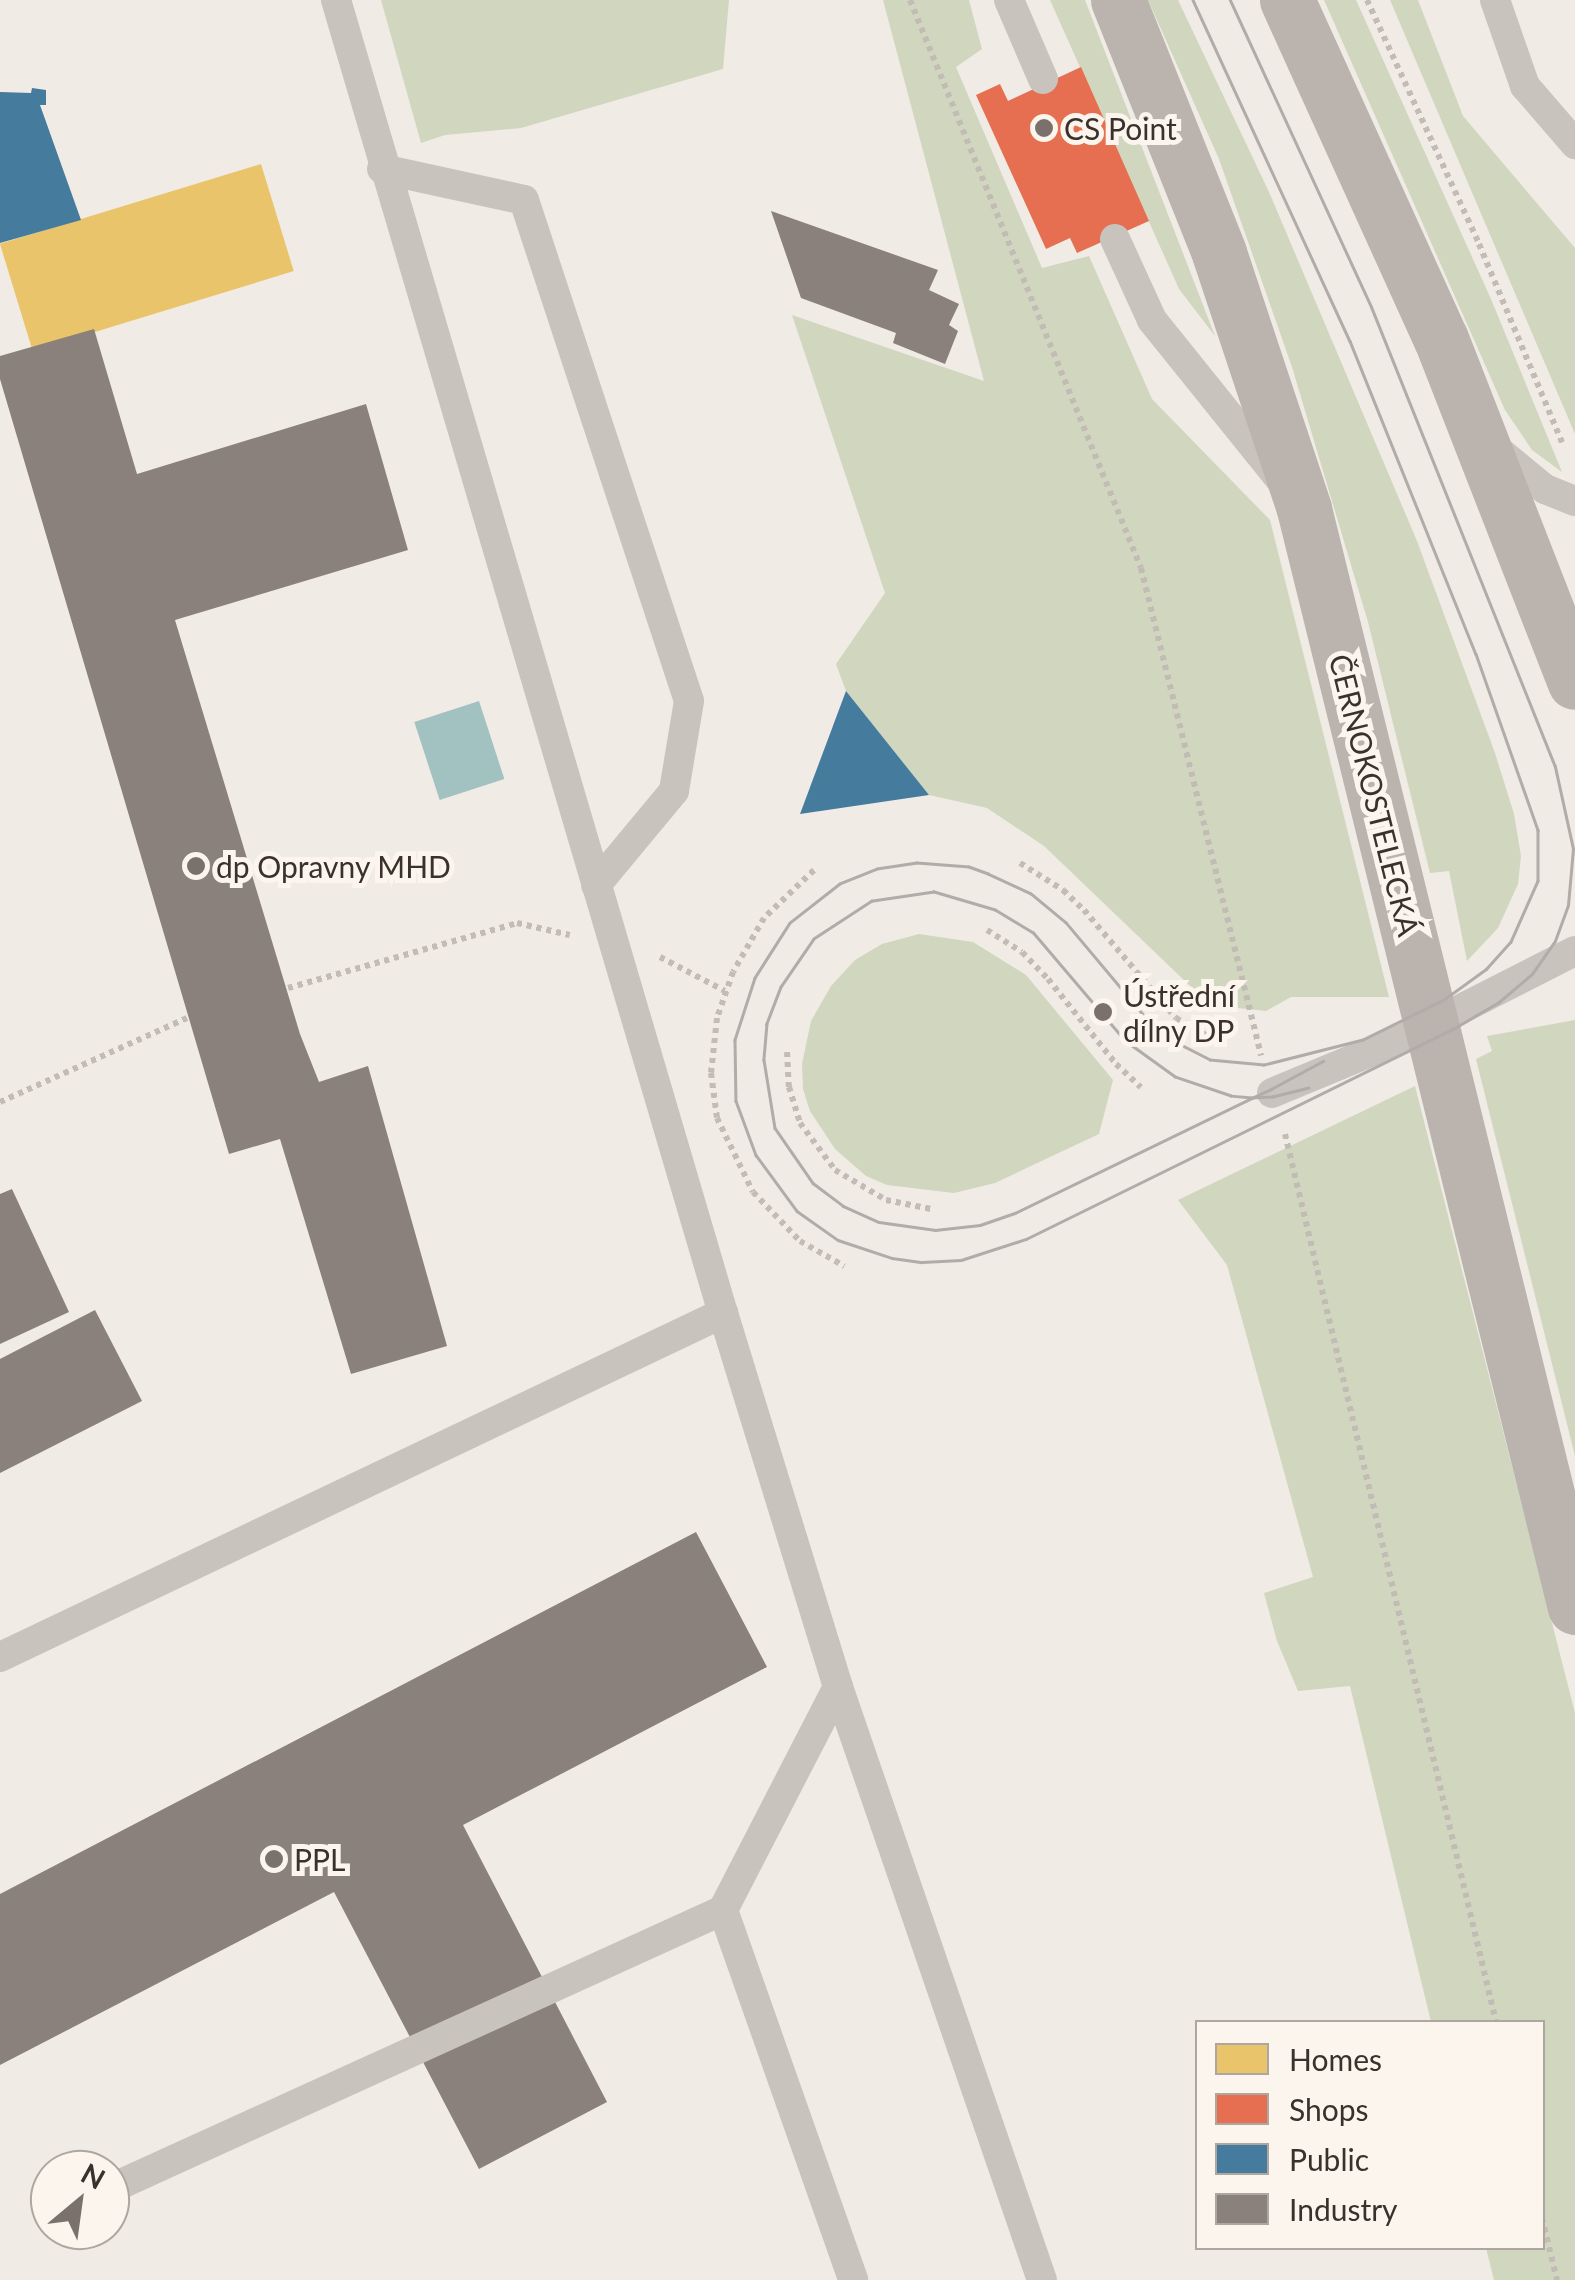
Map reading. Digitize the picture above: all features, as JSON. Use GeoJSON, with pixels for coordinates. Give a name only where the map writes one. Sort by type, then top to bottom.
{"type":"FeatureCollection","features":[{"type":"Feature","properties":{"kind":"main road","name":"ČERNOKOSTELECKÁ"},"geometry":{"type":"LineString","coordinates":[[1118,0],[1219,253],[1304,510],[1575,1607]]}},
{"type":"Feature","properties":{"kind":"main road"},"geometry":{"type":"LineString","coordinates":[[1287,0],[1383,205],[1475,423],[1575,682]]}},
{"type":"Feature","properties":{"kind":"lane"},"geometry":{"type":"LineString","coordinates":[[336,0],[382,169],[838,1687],[1042,2280]]}},
{"type":"Feature","properties":{"kind":"lane"},"geometry":{"type":"LineString","coordinates":[[1009,0],[1043,79]]}},
{"type":"Feature","properties":{"kind":"lane"},"geometry":{"type":"LineString","coordinates":[[1495,0],[1524,86],[1575,144]]}},
{"type":"Feature","properties":{"kind":"lane"},"geometry":{"type":"LineString","coordinates":[[382,169],[524,200],[688,700],[674,792],[596,884]]}},
{"type":"Feature","properties":{"kind":"lane"},"geometry":{"type":"LineString","coordinates":[[1115,239],[1152,320],[1304,510]]}},
{"type":"Feature","properties":{"kind":"lane"},"geometry":{"type":"LineString","coordinates":[[1475,423],[1518,470],[1575,501]]}},
{"type":"Feature","properties":{"kind":"lane"},"geometry":{"type":"LineString","coordinates":[[1268,1079],[1402,1040],[1575,951]]}},
{"type":"Feature","properties":{"kind":"lane"},"geometry":{"type":"LineString","coordinates":[[0,1657],[723,1314]]}},
{"type":"Feature","properties":{"kind":"lane"},"geometry":{"type":"LineString","coordinates":[[130,2180],[723,1910],[838,1687]]}},
{"type":"Feature","properties":{"kind":"lane"},"geometry":{"type":"LineString","coordinates":[[723,1910],[853,2280]]}},
{"type":"Feature","properties":{"kind":"path"},"geometry":{"type":"LineString","coordinates":[[910,0],[1141,568],[1496,2020]]}},
{"type":"Feature","properties":{"kind":"path"},"geometry":{"type":"LineString","coordinates":[[1367,0],[1480,244],[1572,465]]}},
{"type":"Feature","properties":{"kind":"path"},"geometry":{"type":"LineString","coordinates":[[1020,863],[1084,910],[1176,1018],[1213,1039]]}},
{"type":"Feature","properties":{"kind":"path"},"geometry":{"type":"LineString","coordinates":[[814,870],[764,918],[725,992],[712,1045],[711,1074],[718,1118],[731,1153],[753,1192],[783,1227],[844,1266]]}},
{"type":"Feature","properties":{"kind":"path"},"geometry":{"type":"LineString","coordinates":[[288,988],[517,923],[665,958],[725,992]]}},
{"type":"Feature","properties":{"kind":"path"},"geometry":{"type":"LineString","coordinates":[[987,930],[1035,965],[1116,1064],[1142,1087]]}},
{"type":"Feature","properties":{"kind":"path"},"geometry":{"type":"LineString","coordinates":[[0,1102],[187,1018]]}},
{"type":"Feature","properties":{"kind":"path"},"geometry":{"type":"LineString","coordinates":[[788,1052],[789,1087],[800,1123],[834,1170],[886,1200],[932,1209]]}},
{"type":"Feature","properties":{"kind":"path"},"geometry":{"type":"LineString","coordinates":[[1545,2230],[1557,2280]]}},
{"type":"Feature","properties":{"kind":"green space"},"geometry":{"type":"Polygon","coordinates":[[[381,0],[729,0],[723,69],[521,128],[445,135],[421,143],[381,0]]]}},
{"type":"Feature","properties":{"kind":"green space"},"geometry":{"type":"Polygon","coordinates":[[[883,0],[969,0],[982,49],[956,67],[1042,268],[1089,256],[1152,399],[1270,520],[1389,997],[1291,997],[1266,1011],[1210,1005],[1044,846],[987,808],[929,795],[846,691],[836,664],[885,593],[792,315],[984,381],[883,0]]]}},
{"type":"Feature","properties":{"kind":"green space"},"geometry":{"type":"Polygon","coordinates":[[[1050,0],[1085,0],[1215,336],[1179,289],[1050,0]]]}},
{"type":"Feature","properties":{"kind":"green space"},"geometry":{"type":"Polygon","coordinates":[[[1148,0],[1178,0],[1269,192],[1417,541],[1495,753],[1514,814],[1521,856],[1518,884],[1498,928],[1467,961],[1449,871],[1430,873],[1368,622],[1292,367],[1219,159],[1148,0]]]}},
{"type":"Feature","properties":{"kind":"green space"},"geometry":{"type":"Polygon","coordinates":[[[1324,0],[1356,0],[1491,299],[1562,472],[1532,450],[1505,410],[1324,0]]]}},
{"type":"Feature","properties":{"kind":"green space"},"geometry":{"type":"Polygon","coordinates":[[[1390,0],[1418,0],[1463,116],[1575,248],[1575,434],[1390,0]]]}},
{"type":"Feature","properties":{"kind":"green space"},"geometry":{"type":"Polygon","coordinates":[[[919,934],[973,942],[1026,975],[1113,1080],[1099,1134],[995,1183],[954,1193],[887,1185],[866,1176],[835,1149],[810,1111],[803,1089],[802,1064],[811,1021],[831,986],[855,960],[882,944],[919,934]]]}},
{"type":"Feature","properties":{"kind":"green space"},"geometry":{"type":"Polygon","coordinates":[[[1575,1020],[1575,1456],[1476,1059],[1492,1051],[1487,1036],[1575,1020]]]}},
{"type":"Feature","properties":{"kind":"green space"},"geometry":{"type":"Polygon","coordinates":[[[1415,1086],[1575,1713],[1575,2280],[1494,2280],[1486,2250],[1545,2250],[1545,2020],[1431,2020],[1350,1686],[1298,1691],[1277,1641],[1264,1593],[1313,1577],[1227,1265],[1178,1200],[1415,1086]]]}},
{"type":"Feature","properties":{"kind":"water"},"geometry":{"type":"Polygon","coordinates":[[[479,701],[504,779],[440,800],[414,722],[479,701]]]}},
{"type":"Feature","properties":{"kind":"building: Homes"},"geometry":{"type":"Polygon","coordinates":[[[261,164],[294,271],[33,351],[0,244],[261,164]]]}},
{"type":"Feature","properties":{"kind":"building: Shops"},"geometry":{"type":"Polygon","coordinates":[[[1081,67],[1149,221],[1077,253],[1070,238],[1046,249],[976,95],[1000,84],[1008,101],[1081,67]]]}},
{"type":"Feature","properties":{"kind":"building: Public"},"geometry":{"type":"Polygon","coordinates":[[[32,88],[46,90],[46,105],[40,105],[81,220],[0,243],[0,92],[31,93],[32,88]]]}},
{"type":"Feature","properties":{"kind":"building: Public"},"geometry":{"type":"Polygon","coordinates":[[[846,691],[929,795],[800,814],[846,691]]]}},
{"type":"Feature","properties":{"kind":"building: Industry"},"geometry":{"type":"Polygon","coordinates":[[[771,211],[938,270],[929,290],[959,304],[949,325],[958,331],[945,364],[893,343],[896,333],[801,298],[771,211]]]}},
{"type":"Feature","properties":{"kind":"building: Industry","name":"dp Opravny MHD"},"geometry":{"type":"Polygon","coordinates":[[[94,329],[137,474],[366,404],[408,550],[175,620],[300,1034],[319,1082],[368,1066],[447,1346],[351,1374],[280,1139],[229,1154],[0,379],[0,356],[94,329]]]}},
{"type":"Feature","properties":{"kind":"building: Industry"},"geometry":{"type":"Polygon","coordinates":[[[12,1189],[69,1312],[0,1344],[0,1194],[12,1189]]]}},
{"type":"Feature","properties":{"kind":"building: Industry"},"geometry":{"type":"Polygon","coordinates":[[[95,1310],[142,1401],[0,1473],[0,1359],[95,1310]]]}},
{"type":"Feature","properties":{"kind":"building: Industry","name":"PPL"},"geometry":{"type":"Polygon","coordinates":[[[696,1532],[767,1667],[463,1825],[607,2102],[479,2169],[334,1892],[0,2065],[0,1894],[696,1532]]]}},
{"type":"Feature","properties":{"kind":"tram line"},"geometry":{"type":"LineString","coordinates":[[1193,0],[1350,341],[1476,654],[1538,830],[1538,881],[1511,942],[1487,969],[1444,1000],[1363,1040],[1264,1065],[1210,1060],[1159,1034],[1066,923],[1031,894],[988,874],[969,867],[917,863],[877,869],[840,884],[790,923],[755,978],[735,1040],[736,1101],[756,1155],[797,1211],[838,1240],[892,1258],[922,1262],[961,1260],[1026,1239],[1458,1026],[1499,1002],[1532,974],[1555,941],[1568,905],[1573,849],[1555,767],[1371,307],[1230,0]]}},
{"type":"Feature","properties":{"kind":"tram line"},"geometry":{"type":"LineString","coordinates":[[1309,1088],[1252,1098],[1231,1096],[1175,1077],[1125,1041],[1033,933],[995,910],[934,892],[872,901],[814,939],[781,987],[767,1024],[764,1060],[775,1128],[813,1183],[843,1206],[879,1222],[935,1230],[980,1225],[1015,1213],[1252,1098],[1271,1089],[1323,1061]]}},
{"type":"Feature","properties":{"kind":"place","name":"CS Point"},"geometry":{"type":"Point","coordinates":[1044,128]}},
{"type":"Feature","properties":{"kind":"place","name":"dp Opravny MHD"},"geometry":{"type":"Point","coordinates":[196,866]}},
{"type":"Feature","properties":{"kind":"place","name":"Ústřední dílny DP"},"geometry":{"type":"Point","coordinates":[1103,1012]}},
{"type":"Feature","properties":{"kind":"place","name":"PPL"},"geometry":{"type":"Point","coordinates":[274,1859]}}]}
